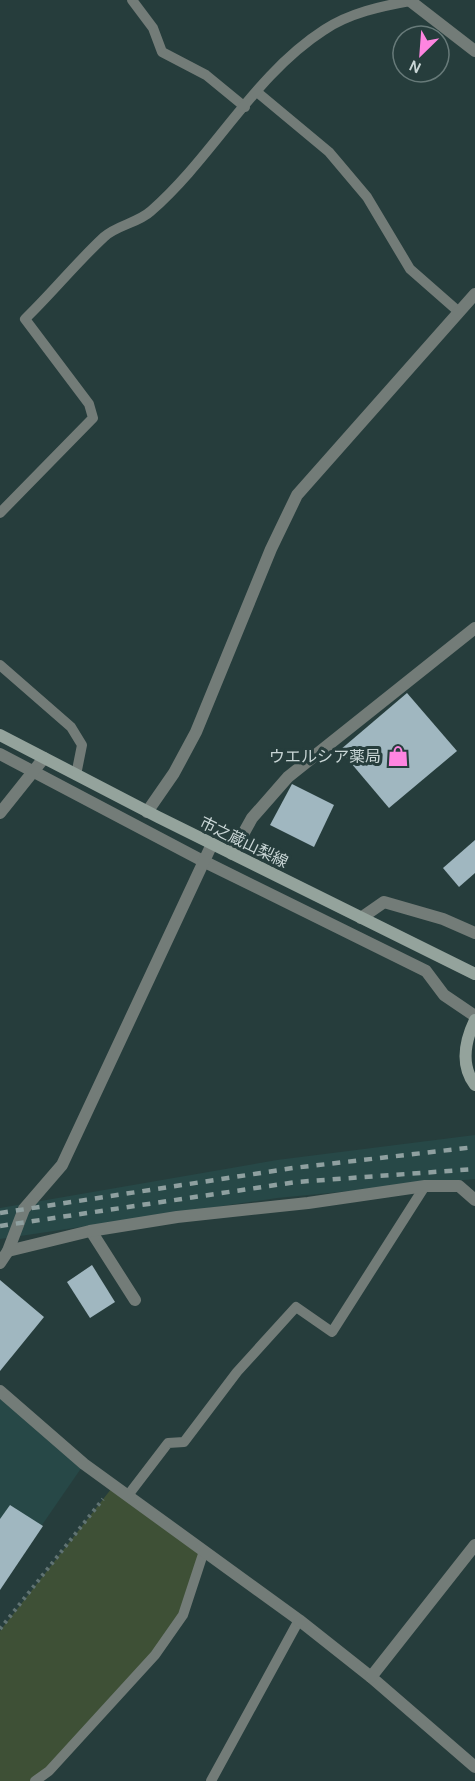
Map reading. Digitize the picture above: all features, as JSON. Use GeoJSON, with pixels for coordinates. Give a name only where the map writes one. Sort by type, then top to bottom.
{"type":"FeatureCollection","features":[{"type":"Feature","properties":{"kind":"main road","name":"市之蔵山梨線"},"geometry":{"type":"LineString","coordinates":[[0,735],[147,812],[475,974]]}},
{"type":"Feature","properties":{"kind":"main road"},"geometry":{"type":"LineString","coordinates":[[475,1020],[466,1042],[465,1057],[475,1085]]}},
{"type":"Feature","properties":{"kind":"street"},"geometry":{"type":"LineString","coordinates":[[410,0],[475,51]]}},
{"type":"Feature","properties":{"kind":"street"},"geometry":{"type":"LineString","coordinates":[[147,812],[196,732],[271,549],[297,495],[475,294]]}},
{"type":"Feature","properties":{"kind":"street"},"geometry":{"type":"LineString","coordinates":[[232,854],[252,818],[288,777],[475,628]]}},
{"type":"Feature","properties":{"kind":"street"},"geometry":{"type":"LineString","coordinates":[[0,754],[203,861],[426,971],[444,995],[475,1016]]}},
{"type":"Feature","properties":{"kind":"street"},"geometry":{"type":"LineString","coordinates":[[0,813],[44,758]]}},
{"type":"Feature","properties":{"kind":"street"},"geometry":{"type":"LineString","coordinates":[[0,1263],[8,1251],[24,1209],[62,1165],[212,844]]}},
{"type":"Feature","properties":{"kind":"street"},"geometry":{"type":"LineString","coordinates":[[361,918],[384,902],[475,933]]}},
{"type":"Feature","properties":{"kind":"street"},"geometry":{"type":"LineString","coordinates":[[8,1251],[91,1231],[177,1217],[308,1203],[425,1186],[459,1186],[475,1200]]}},
{"type":"Feature","properties":{"kind":"street"},"geometry":{"type":"LineString","coordinates":[[91,1231],[135,1300]]}},
{"type":"Feature","properties":{"kind":"street"},"geometry":{"type":"LineString","coordinates":[[0,1391],[84,1464],[129,1494],[299,1620],[371,1677],[475,1767]]}},
{"type":"Feature","properties":{"kind":"street"},"geometry":{"type":"LineString","coordinates":[[371,1677],[475,1545]]}},
{"type":"Feature","properties":{"kind":"lane"},"geometry":{"type":"LineString","coordinates":[[132,0],[153,28],[162,52],[206,75],[244,107]]}},
{"type":"Feature","properties":{"kind":"lane"},"geometry":{"type":"LineString","coordinates":[[0,513],[93,418],[89,404],[25,320],[56,290],[105,235],[150,213],[207,154],[244,107],[288,59],[325,29],[375,8],[410,0]]}},
{"type":"Feature","properties":{"kind":"lane"},"geometry":{"type":"LineString","coordinates":[[257,92],[329,152],[367,197],[410,269],[459,312]]}},
{"type":"Feature","properties":{"kind":"lane"},"geometry":{"type":"LineString","coordinates":[[0,665],[71,727],[82,745],[76,774]]}},
{"type":"Feature","properties":{"kind":"lane"},"geometry":{"type":"LineString","coordinates":[[129,1494],[168,1443],[184,1442],[237,1372],[296,1307],[332,1332],[425,1186]]}},
{"type":"Feature","properties":{"kind":"lane"},"geometry":{"type":"LineString","coordinates":[[35,1781],[49,1771],[155,1655],[183,1616],[204,1551]]}},
{"type":"Feature","properties":{"kind":"lane"},"geometry":{"type":"LineString","coordinates":[[211,1781],[299,1620]]}},
{"type":"Feature","properties":{"kind":"path"},"geometry":{"type":"LineString","coordinates":[[0,1629],[115,1484]]}},
{"type":"Feature","properties":{"kind":"shaded area"},"geometry":{"type":"Polygon","coordinates":[[[475,1135],[475,1179],[277,1198],[0,1239],[0,1208],[277,1160],[475,1135]]]}},
{"type":"Feature","properties":{"kind":"shaded area"},"geometry":{"type":"Polygon","coordinates":[[[0,1391],[84,1464],[0,1586],[0,1391]]]}},
{"type":"Feature","properties":{"kind":"green space"},"geometry":{"type":"Polygon","coordinates":[[[115,1484],[204,1551],[183,1615],[155,1655],[35,1781],[0,1781],[0,1631],[115,1484]]]}},
{"type":"Feature","properties":{"kind":"building","name":"ウエルシア薬局"},"geometry":{"type":"Polygon","coordinates":[[[407,693],[457,751],[389,808],[340,750],[407,693]]]}},
{"type":"Feature","properties":{"kind":"building"},"geometry":{"type":"Polygon","coordinates":[[[292,784],[334,805],[314,847],[270,825],[292,784]]]}},
{"type":"Feature","properties":{"kind":"building"},"geometry":{"type":"Polygon","coordinates":[[[475,840],[475,873],[459,887],[443,868],[475,840]]]}},
{"type":"Feature","properties":{"kind":"building"},"geometry":{"type":"Polygon","coordinates":[[[92,1265],[115,1302],[90,1318],[67,1282],[92,1265]]]}},
{"type":"Feature","properties":{"kind":"building"},"geometry":{"type":"Polygon","coordinates":[[[0,1280],[44,1317],[0,1371],[0,1280]]]}},
{"type":"Feature","properties":{"kind":"building"},"geometry":{"type":"Polygon","coordinates":[[[10,1505],[43,1526],[0,1590],[0,1519],[10,1505]]]}},
{"type":"Feature","properties":{"kind":"railway"},"geometry":{"type":"LineString","coordinates":[[0,1213],[293,1168],[475,1147]]}},
{"type":"Feature","properties":{"kind":"railway"},"geometry":{"type":"LineString","coordinates":[[0,1226],[296,1182],[475,1169]]}},
{"type":"Feature","properties":{"kind":"place","name":"ウエルシア薬局"},"geometry":{"type":"Point","coordinates":[398,756]}}]}
